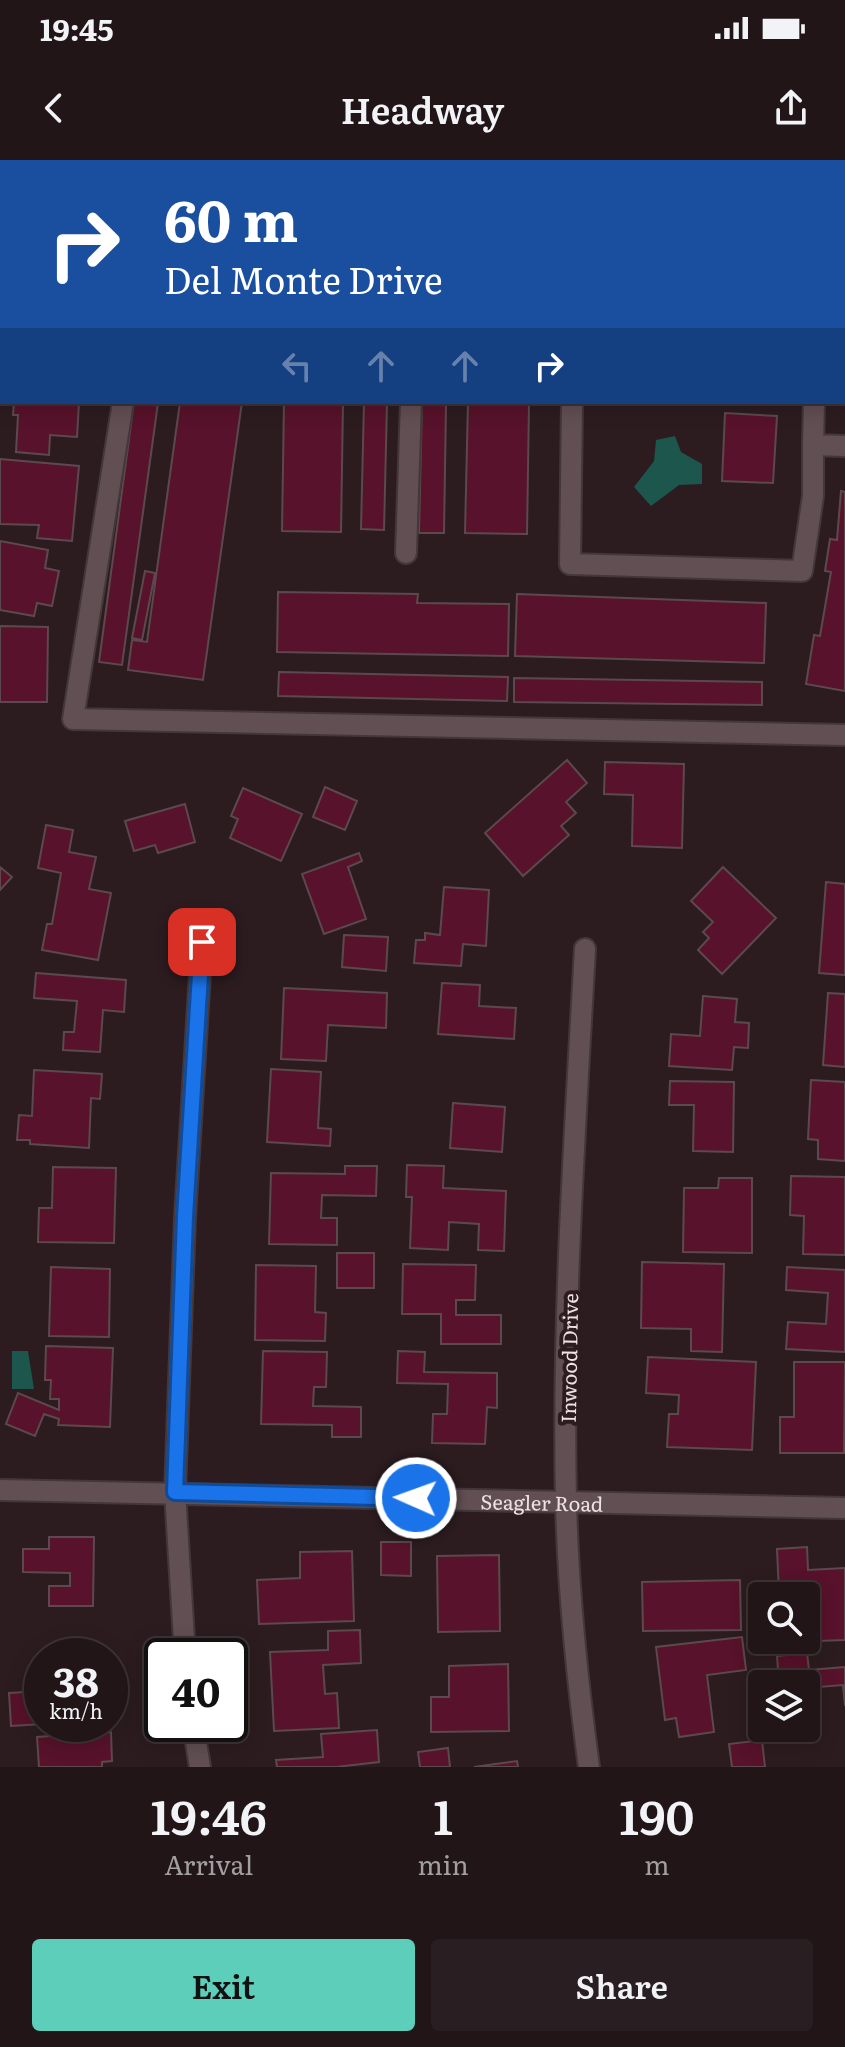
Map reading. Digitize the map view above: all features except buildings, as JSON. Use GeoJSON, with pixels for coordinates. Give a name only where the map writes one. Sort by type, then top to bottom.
{"type":"FeatureCollection","features":[{"type":"Feature","properties":{"kind":"street"},"geometry":{"type":"LineString","coordinates":[[123,404],[73,719],[845,735]]}},
{"type":"Feature","properties":{"kind":"street"},"geometry":{"type":"LineString","coordinates":[[406,553],[411,404]]}},
{"type":"Feature","properties":{"kind":"street"},"geometry":{"type":"LineString","coordinates":[[572,404],[570,564],[802,571],[813,496],[814,404]]}},
{"type":"Feature","properties":{"kind":"street"},"geometry":{"type":"LineString","coordinates":[[813,445],[845,446]]}},
{"type":"Feature","properties":{"kind":"street"},"geometry":{"type":"LineString","coordinates":[[184,1638],[175,1492],[185,1217],[202,942]]}},
{"type":"Feature","properties":{"kind":"street","name":"Inwood Drive"},"geometry":{"type":"LineString","coordinates":[[585,949],[570,1230],[566,1501],[576,1668],[589,1767]]}},
{"type":"Feature","properties":{"kind":"street","name":"Seagler Road"},"geometry":{"type":"LineString","coordinates":[[0,1490],[845,1508]]}},
{"type":"Feature","properties":{"kind":"street"},"geometry":{"type":"LineString","coordinates":[[196,1742],[200,1767]]}},
{"type":"Feature","properties":{"kind":"shaded area"},"geometry":{"type":"Polygon","coordinates":[[[675,436],[681,452],[702,464],[702,484],[679,485],[651,506],[634,487],[654,461],[656,440],[675,436]]]}},
{"type":"Feature","properties":{"kind":"shaded area"},"geometry":{"type":"Polygon","coordinates":[[[12,1351],[28,1351],[34,1389],[12,1389],[12,1351]]]}},
{"type":"Feature","properties":{"kind":"route"},"geometry":{"type":"LineString","coordinates":[[202,942],[185,1217],[175,1492],[416,1498]]}}]}
